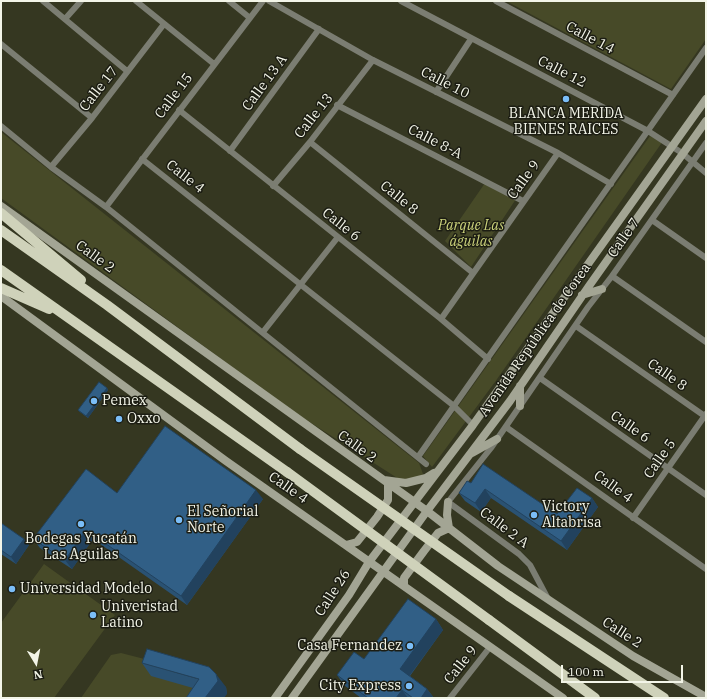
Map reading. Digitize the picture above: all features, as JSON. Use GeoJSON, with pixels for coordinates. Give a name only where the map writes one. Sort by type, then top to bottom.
{"type":"FeatureCollection","features":[{"type":"Feature","properties":{"kind":"highway"},"geometry":{"type":"LineString","coordinates":[[1,213],[72,272],[107,305]]}},
{"type":"Feature","properties":{"kind":"highway"},"geometry":{"type":"LineString","coordinates":[[1,230],[107,305],[300,449],[509,596],[664,698]]}},
{"type":"Feature","properties":{"kind":"highway"},"geometry":{"type":"LineString","coordinates":[[1,270],[287,472],[596,698]]}},
{"type":"Feature","properties":{"kind":"highway"},"geometry":{"type":"LineString","coordinates":[[1,288],[70,318]]}},
{"type":"Feature","properties":{"kind":"main road","name":"Avenida República de Corea"},"geometry":{"type":"LineString","coordinates":[[414,502],[473,425],[706,99]]}},
{"type":"Feature","properties":{"kind":"main road","name":"Avenida República de Corea"},"geometry":{"type":"LineString","coordinates":[[384,572],[427,511],[520,386],[582,295],[706,121]]}},
{"type":"Feature","properties":{"kind":"main road","name":"Calle 2"},"geometry":{"type":"LineString","coordinates":[[1,206],[380,479],[427,511],[498,566],[633,656],[706,697]]}},
{"type":"Feature","properties":{"kind":"main road"},"geometry":{"type":"LineString","coordinates":[[582,295],[602,289]]}},
{"type":"Feature","properties":{"kind":"main road","name":"Calle 4"},"geometry":{"type":"LineString","coordinates":[[1,296],[226,461],[563,698]]}},
{"type":"Feature","properties":{"kind":"main road"},"geometry":{"type":"LineString","coordinates":[[520,386],[520,406]]}},
{"type":"Feature","properties":{"kind":"main road"},"geometry":{"type":"LineString","coordinates":[[470,454],[497,439]]}},
{"type":"Feature","properties":{"kind":"main road"},"geometry":{"type":"LineString","coordinates":[[380,479],[406,483],[426,478],[439,471]]}},
{"type":"Feature","properties":{"kind":"main road"},"geometry":{"type":"LineString","coordinates":[[346,545],[357,542],[377,517],[388,500],[388,484]]}},
{"type":"Feature","properties":{"kind":"main road","name":"Calle 26"},"geometry":{"type":"LineString","coordinates":[[275,698],[349,595],[369,562],[414,502]]}},
{"type":"Feature","properties":{"kind":"main road"},"geometry":{"type":"LineString","coordinates":[[404,585],[404,578],[438,533],[449,528],[447,515],[448,502]]}},
{"type":"Feature","properties":{"kind":"main road","name":"Calle 26"},"geometry":{"type":"LineString","coordinates":[[292,698],[384,572]]}},
{"type":"Feature","properties":{"kind":"street"},"geometry":{"type":"LineString","coordinates":[[43,1],[127,71]]}},
{"type":"Feature","properties":{"kind":"street"},"geometry":{"type":"LineString","coordinates":[[64,19],[81,1]]}},
{"type":"Feature","properties":{"kind":"street"},"geometry":{"type":"LineString","coordinates":[[136,1],[214,64]]}},
{"type":"Feature","properties":{"kind":"street"},"geometry":{"type":"LineString","coordinates":[[229,1],[250,18]]}},
{"type":"Feature","properties":{"kind":"street","name":"Calle 15"},"geometry":{"type":"LineString","coordinates":[[106,207],[263,1]]}},
{"type":"Feature","properties":{"kind":"street","name":"Calle 10"},"geometry":{"type":"LineString","coordinates":[[269,1],[373,60],[558,154],[611,184]]}},
{"type":"Feature","properties":{"kind":"street","name":"Calle 12"},"geometry":{"type":"LineString","coordinates":[[401,1],[648,131],[682,153],[691,163],[706,173]]}},
{"type":"Feature","properties":{"kind":"street","name":"Calle 14"},"geometry":{"type":"LineString","coordinates":[[496,1],[673,96]]}},
{"type":"Feature","properties":{"kind":"street","name":"Calle 17"},"geometry":{"type":"LineString","coordinates":[[51,167],[92,118],[164,24]]}},
{"type":"Feature","properties":{"kind":"street","name":"Calle 13 A"},"geometry":{"type":"LineString","coordinates":[[230,152],[319,29]]}},
{"type":"Feature","properties":{"kind":"street"},"geometry":{"type":"LineString","coordinates":[[436,92],[472,39]]}},
{"type":"Feature","properties":{"kind":"street"},"geometry":{"type":"LineString","coordinates":[[1,44],[92,118]]}},
{"type":"Feature","properties":{"kind":"street","name":"Avenida República de Corea"},"geometry":{"type":"LineString","coordinates":[[418,457],[706,48]]}},
{"type":"Feature","properties":{"kind":"street","name":"Calle 13"},"geometry":{"type":"LineString","coordinates":[[273,186],[310,142],[373,60]]}},
{"type":"Feature","properties":{"kind":"street","name":"Calle 8-A"},"geometry":{"type":"LineString","coordinates":[[337,106],[523,201]]}},
{"type":"Feature","properties":{"kind":"street","name":"Calle 6"},"geometry":{"type":"LineString","coordinates":[[179,110],[441,319],[488,359]]}},
{"type":"Feature","properties":{"kind":"street"},"geometry":{"type":"LineString","coordinates":[[1,126],[51,167],[106,207],[426,464]]}},
{"type":"Feature","properties":{"kind":"street","name":"Calle 8"},"geometry":{"type":"LineString","coordinates":[[310,142],[474,273]]}},
{"type":"Feature","properties":{"kind":"street","name":"Calle 7"},"geometry":{"type":"LineString","coordinates":[[448,502],[506,427],[706,143]]}},
{"type":"Feature","properties":{"kind":"street","name":"Calle 9"},"geometry":{"type":"LineString","coordinates":[[441,319],[523,201],[558,154]]}},
{"type":"Feature","properties":{"kind":"street","name":"Calle 4"},"geometry":{"type":"LineString","coordinates":[[142,159],[454,406],[473,425]]}},
{"type":"Feature","properties":{"kind":"street"},"geometry":{"type":"LineString","coordinates":[[652,220],[706,258]]}},
{"type":"Feature","properties":{"kind":"street"},"geometry":{"type":"LineString","coordinates":[[263,332],[338,238]]}},
{"type":"Feature","properties":{"kind":"street"},"geometry":{"type":"LineString","coordinates":[[612,276],[706,342]]}},
{"type":"Feature","properties":{"kind":"street","name":"Calle 8"},"geometry":{"type":"LineString","coordinates":[[576,326],[706,416]]}},
{"type":"Feature","properties":{"kind":"street","name":"Calle 6"},"geometry":{"type":"LineString","coordinates":[[540,378],[706,494]]}},
{"type":"Feature","properties":{"kind":"street","name":"Calle 5"},"geometry":{"type":"LineString","coordinates":[[633,518],[706,416]]}},
{"type":"Feature","properties":{"kind":"street","name":"Calle 4"},"geometry":{"type":"LineString","coordinates":[[506,427],[706,569]]}},
{"type":"Feature","properties":{"kind":"street","name":"Calle 2 A"},"geometry":{"type":"LineString","coordinates":[[448,502],[519,554],[530,565],[549,600]]}},
{"type":"Feature","properties":{"kind":"street","name":"Calle 9"},"geometry":{"type":"LineString","coordinates":[[450,698],[490,647]]}},
{"type":"Feature","properties":{"kind":"green space"},"geometry":{"type":"Polygon","coordinates":[[[506,1],[706,1],[706,39],[671,89],[506,1]]]}},
{"type":"Feature","properties":{"kind":"green space"},"geometry":{"type":"Polygon","coordinates":[[[1,132],[419,463],[423,474],[413,480],[402,481],[294,412],[1,198],[1,132]]]}},
{"type":"Feature","properties":{"kind":"green space"},"geometry":{"type":"Polygon","coordinates":[[[650,136],[663,141],[495,382],[432,467],[423,456],[650,136]]]}},
{"type":"Feature","properties":{"kind":"green space","name":"Parque Las águilas"},"geometry":{"type":"Polygon","coordinates":[[[485,183],[516,199],[471,267],[445,241],[485,183]]]}},
{"type":"Feature","properties":{"kind":"green space"},"geometry":{"type":"Polygon","coordinates":[[[44,564],[115,615],[54,698],[1,698],[1,623],[44,564]]]}},
{"type":"Feature","properties":{"kind":"green space"},"geometry":{"type":"Polygon","coordinates":[[[121,653],[156,662],[204,691],[205,698],[81,698],[111,655],[121,653]]]}},
{"type":"Feature","properties":{"kind":"building","name":"Pemex"},"geometry":{"type":"Polygon","coordinates":[[[99,382],[107,388],[86,416],[78,410],[99,382]]]}},
{"type":"Feature","properties":{"kind":"building","name":"El Señorial Norte"},"geometry":{"type":"Polygon","coordinates":[[[165,426],[256,490],[181,596],[86,530],[65,560],[33,539],[86,469],[117,493],[165,426]]]}},
{"type":"Feature","properties":{"kind":"building"},"geometry":{"type":"Polygon","coordinates":[[[483,464],[557,514],[577,488],[592,498],[561,541],[485,489],[475,503],[459,493],[467,481],[471,483],[483,464]]]}},
{"type":"Feature","properties":{"kind":"building"},"geometry":{"type":"Polygon","coordinates":[[[1,523],[24,539],[11,557],[1,550],[1,523]]]}},
{"type":"Feature","properties":{"kind":"building","name":"Casa Fernandez"},"geometry":{"type":"Polygon","coordinates":[[[408,599],[436,619],[400,669],[427,689],[421,698],[413,698],[402,690],[396,698],[368,698],[337,675],[354,652],[364,659],[408,599]]]}},
{"type":"Feature","properties":{"kind":"building"},"geometry":{"type":"Polygon","coordinates":[[[147,649],[209,667],[216,674],[218,681],[205,698],[186,698],[199,679],[142,663],[147,649]]]}},
{"type":"Feature","properties":{"kind":"place","name":"BLANCA MERIDA BIENES RAICES"},"geometry":{"type":"Point","coordinates":[566,99]}},
{"type":"Feature","properties":{"kind":"place","name":"Pemex"},"geometry":{"type":"Point","coordinates":[94,401]}},
{"type":"Feature","properties":{"kind":"place","name":"Oxxo"},"geometry":{"type":"Point","coordinates":[119,419]}},
{"type":"Feature","properties":{"kind":"place","name":"Victory Altabrisa"},"geometry":{"type":"Point","coordinates":[534,515]}},
{"type":"Feature","properties":{"kind":"place","name":"El Señorial Norte"},"geometry":{"type":"Point","coordinates":[179,520]}},
{"type":"Feature","properties":{"kind":"place","name":"Bodegas Yucatán Las Aguilas"},"geometry":{"type":"Point","coordinates":[81,524]}},
{"type":"Feature","properties":{"kind":"place","name":"Universidad Modelo"},"geometry":{"type":"Point","coordinates":[12,589]}},
{"type":"Feature","properties":{"kind":"place","name":"Univeristad Latino"},"geometry":{"type":"Point","coordinates":[93,615]}},
{"type":"Feature","properties":{"kind":"place","name":"Casa Fernandez"},"geometry":{"type":"Point","coordinates":[410,646]}},
{"type":"Feature","properties":{"kind":"place","name":"City Express"},"geometry":{"type":"Point","coordinates":[409,686]}}]}
